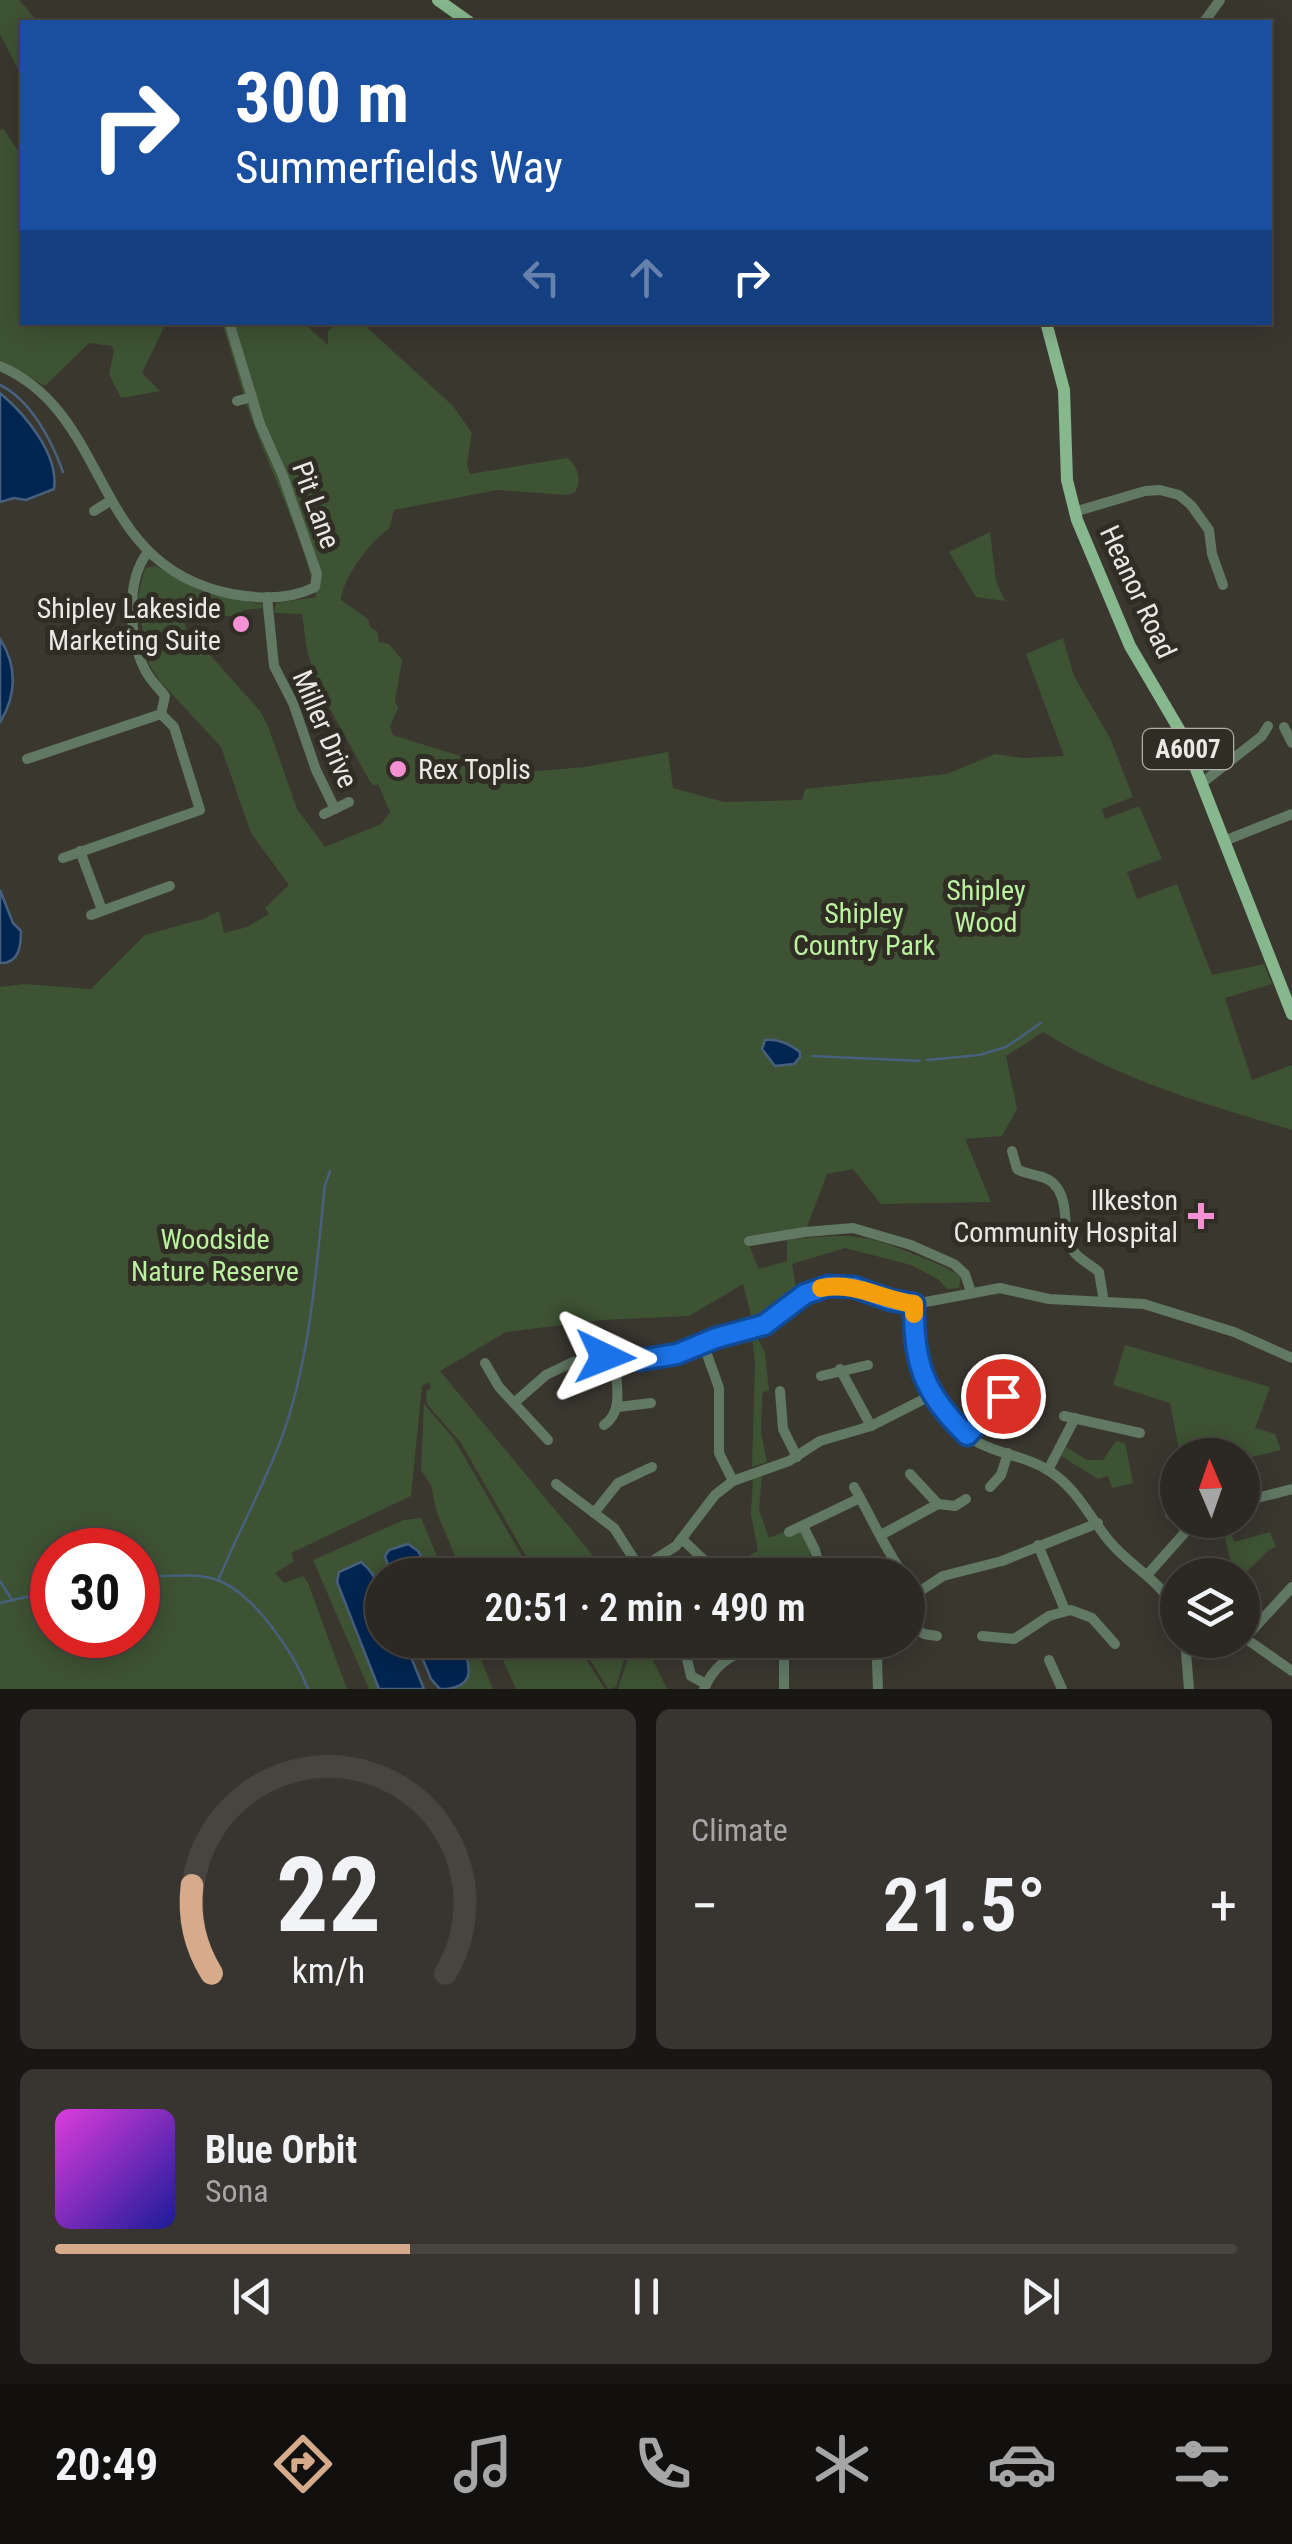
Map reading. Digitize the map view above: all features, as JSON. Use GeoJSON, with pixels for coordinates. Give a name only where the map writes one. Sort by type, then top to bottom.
{"type":"FeatureCollection","features":[{"type":"Feature","properties":{"kind":"main road"},"geometry":{"type":"LineString","coordinates":[[438,0],[465,20]]}},
{"type":"Feature","properties":{"kind":"main road","name":"A6007"},"geometry":{"type":"LineString","coordinates":[[1047,325],[1065,397],[1067,480],[1076,517]]}},
{"type":"Feature","properties":{"kind":"main road","name":"Heanor Road"},"geometry":{"type":"LineString","coordinates":[[1076,517],[1122,630],[1171,713],[1202,783],[1286,983],[1292,1014]]}},
{"type":"Feature","properties":{"kind":"street","name":"Pit Lane"},"geometry":{"type":"LineString","coordinates":[[0,366],[22,377],[55,409],[84,447],[110,501],[148,552],[179,575],[205,587],[267,597],[302,592],[316,585],[317,574],[230,325]]}},
{"type":"Feature","properties":{"kind":"street"},"geometry":{"type":"LineString","coordinates":[[236,400],[252,397]]}},
{"type":"Feature","properties":{"kind":"street"},"geometry":{"type":"LineString","coordinates":[[257,454],[270,448]]}},
{"type":"Feature","properties":{"kind":"street"},"geometry":{"type":"LineString","coordinates":[[1076,517],[1145,490],[1179,496],[1209,530],[1212,554],[1224,570],[1223,585]]}},
{"type":"Feature","properties":{"kind":"street"},"geometry":{"type":"LineString","coordinates":[[94,511],[110,501]]}},
{"type":"Feature","properties":{"kind":"street"},"geometry":{"type":"LineString","coordinates":[[288,532],[301,527]]}},
{"type":"Feature","properties":{"kind":"street"},"geometry":{"type":"LineString","coordinates":[[148,552],[127,584],[140,656],[149,676],[164,694],[161,714]]}},
{"type":"Feature","properties":{"kind":"street","name":"Miller Drive"},"geometry":{"type":"LineString","coordinates":[[267,597],[270,667],[292,699],[329,811],[348,802]]}},
{"type":"Feature","properties":{"kind":"street"},"geometry":{"type":"LineString","coordinates":[[28,758],[161,714]]}},
{"type":"Feature","properties":{"kind":"street"},"geometry":{"type":"LineString","coordinates":[[63,858],[200,810],[174,727],[161,714]]}},
{"type":"Feature","properties":{"kind":"street"},"geometry":{"type":"LineString","coordinates":[[1202,783],[1262,736],[1268,726]]}},
{"type":"Feature","properties":{"kind":"street"},"geometry":{"type":"LineString","coordinates":[[1284,727],[1292,743]]}},
{"type":"Feature","properties":{"kind":"street"},"geometry":{"type":"LineString","coordinates":[[1224,841],[1292,814]]}},
{"type":"Feature","properties":{"kind":"street"},"geometry":{"type":"LineString","coordinates":[[80,851],[96,913],[163,884]]}},
{"type":"Feature","properties":{"kind":"street"},"geometry":{"type":"LineString","coordinates":[[1012,1151],[1012,1168],[1054,1184],[1064,1206],[1067,1234],[1075,1253],[1101,1275],[1104,1302]]}},
{"type":"Feature","properties":{"kind":"street"},"geometry":{"type":"LineString","coordinates":[[749,1241],[844,1228],[870,1232],[954,1264],[964,1274],[971,1292]]}},
{"type":"Feature","properties":{"kind":"street"},"geometry":{"type":"LineString","coordinates":[[1036,1228],[1043,1236],[1067,1234]]}},
{"type":"Feature","properties":{"kind":"street"},"geometry":{"type":"LineString","coordinates":[[514,1403],[537,1381],[564,1366],[589,1358],[660,1358],[764,1325],[805,1294],[828,1286],[854,1287],[914,1304],[1000,1288],[1049,1299],[1144,1304],[1234,1332],[1292,1358]]}},
{"type":"Feature","properties":{"kind":"street"},"geometry":{"type":"LineString","coordinates":[[914,1304],[916,1356],[932,1395],[980,1444],[1048,1470],[1068,1485],[1113,1545],[1160,1587]]}},
{"type":"Feature","properties":{"kind":"street"},"geometry":{"type":"LineString","coordinates":[[703,1343],[720,1388],[718,1453],[733,1480]]}},
{"type":"Feature","properties":{"kind":"street"},"geometry":{"type":"LineString","coordinates":[[604,1425],[615,1416],[618,1406],[616,1358]]}},
{"type":"Feature","properties":{"kind":"street"},"geometry":{"type":"LineString","coordinates":[[485,1363],[530,1427],[548,1440]]}},
{"type":"Feature","properties":{"kind":"street"},"geometry":{"type":"LineString","coordinates":[[967,1435],[1006,1392],[1017,1365],[994,1364]]}},
{"type":"Feature","properties":{"kind":"street"},"geometry":{"type":"LineString","coordinates":[[821,1376],[868,1365]]}},
{"type":"Feature","properties":{"kind":"street"},"geometry":{"type":"LineString","coordinates":[[840,1370],[871,1426]]}},
{"type":"Feature","properties":{"kind":"street"},"geometry":{"type":"LineString","coordinates":[[780,1391],[783,1429],[797,1457]]}},
{"type":"Feature","properties":{"kind":"street"},"geometry":{"type":"LineString","coordinates":[[661,1558],[682,1539],[714,1496],[733,1480],[797,1457],[820,1441],[871,1426],[932,1395]]}},
{"type":"Feature","properties":{"kind":"street"},"geometry":{"type":"LineString","coordinates":[[618,1406],[652,1402]]}},
{"type":"Feature","properties":{"kind":"street"},"geometry":{"type":"LineString","coordinates":[[1048,1470],[1068,1436],[1070,1417],[1122,1436],[1140,1433]]}},
{"type":"Feature","properties":{"kind":"street"},"geometry":{"type":"LineString","coordinates":[[990,1487],[1000,1475],[1008,1453]]}},
{"type":"Feature","properties":{"kind":"street"},"geometry":{"type":"LineString","coordinates":[[594,1513],[618,1483],[652,1468]]}},
{"type":"Feature","properties":{"kind":"street"},"geometry":{"type":"LineString","coordinates":[[910,1474],[938,1504]]}},
{"type":"Feature","properties":{"kind":"street"},"geometry":{"type":"LineString","coordinates":[[556,1484],[563,1498],[594,1513],[619,1534],[634,1558]]}},
{"type":"Feature","properties":{"kind":"street"},"geometry":{"type":"LineString","coordinates":[[1260,1497],[1292,1489]]}},
{"type":"Feature","properties":{"kind":"street"},"geometry":{"type":"LineString","coordinates":[[789,1532],[857,1493],[892,1558]]}},
{"type":"Feature","properties":{"kind":"street"},"geometry":{"type":"LineString","coordinates":[[881,1535],[938,1504],[955,1506],[966,1499]]}},
{"type":"Feature","properties":{"kind":"street"},"geometry":{"type":"LineString","coordinates":[[925,1587],[943,1576],[1002,1561],[1098,1523]]}},
{"type":"Feature","properties":{"kind":"street"},"geometry":{"type":"LineString","coordinates":[[803,1526],[815,1558]]}},
{"type":"Feature","properties":{"kind":"street"},"geometry":{"type":"LineString","coordinates":[[1148,1574],[1179,1538]]}},
{"type":"Feature","properties":{"kind":"street"},"geometry":{"type":"LineString","coordinates":[[682,1539],[702,1558]]}},
{"type":"Feature","properties":{"kind":"street"},"geometry":{"type":"LineString","coordinates":[[1038,1545],[1065,1610]]}},
{"type":"Feature","properties":{"kind":"street"},"geometry":{"type":"LineString","coordinates":[[1260,1619],[1288,1587]]}},
{"type":"Feature","properties":{"kind":"street"},"geometry":{"type":"LineString","coordinates":[[982,1636],[1005,1645],[1043,1619],[1065,1610],[1104,1622],[1115,1644]]}},
{"type":"Feature","properties":{"kind":"street"},"geometry":{"type":"LineString","coordinates":[[925,1634],[937,1636]]}},
{"type":"Feature","properties":{"kind":"street"},"geometry":{"type":"LineString","coordinates":[[1260,1648],[1292,1671]]}},
{"type":"Feature","properties":{"kind":"street"},"geometry":{"type":"LineString","coordinates":[[687,1658],[691,1676],[705,1686],[728,1658]]}},
{"type":"Feature","properties":{"kind":"street"},"geometry":{"type":"LineString","coordinates":[[784,1658],[784,1689]]}},
{"type":"Feature","properties":{"kind":"street"},"geometry":{"type":"LineString","coordinates":[[877,1658],[878,1689]]}},
{"type":"Feature","properties":{"kind":"street"},"geometry":{"type":"LineString","coordinates":[[1186,1658],[1189,1689]]}},
{"type":"Feature","properties":{"kind":"street"},"geometry":{"type":"LineString","coordinates":[[1049,1666],[1062,1689]]}},
{"type":"Feature","properties":{"kind":"green space"},"geometry":{"type":"Polygon","coordinates":[[[0,0],[19,0],[36,20],[20,20],[20,73],[0,34],[0,0]]]}},
{"type":"Feature","properties":{"kind":"green space"},"geometry":{"type":"Polygon","coordinates":[[[3,128],[20,154],[20,325],[165,325],[142,373],[160,391],[121,398],[109,374],[112,346],[89,343],[45,386],[0,360],[3,128]]]}},
{"type":"Feature","properties":{"kind":"green space"},"geometry":{"type":"Polygon","coordinates":[[[222,325],[306,325],[328,345],[328,331],[332,328],[364,325],[453,406],[472,433],[467,464],[470,474],[567,458],[576,469],[577,487],[567,495],[497,490],[394,510],[389,529],[359,561],[346,582],[341,600],[368,619],[379,642],[389,644],[402,660],[395,701],[398,708],[390,726],[393,735],[514,773],[585,767],[668,752],[673,788],[724,802],[802,800],[805,789],[947,774],[995,754],[1023,758],[1064,756],[1026,654],[1063,638],[1074,676],[1110,738],[1133,797],[1102,809],[1105,819],[1139,806],[1162,859],[1127,872],[1137,899],[1177,884],[1212,975],[1264,964],[1272,984],[1225,998],[1252,1080],[1292,1065],[1292,1130],[1133,1077],[1043,1032],[1006,1056],[1017,1109],[1002,1136],[965,1139],[991,1202],[881,1204],[853,1169],[827,1174],[807,1227],[745,1236],[759,1269],[787,1261],[787,1240],[854,1237],[899,1248],[946,1268],[961,1277],[959,1288],[947,1289],[938,1279],[911,1265],[845,1248],[792,1264],[797,1294],[753,1324],[743,1284],[689,1316],[603,1320],[506,1332],[440,1371],[595,1558],[527,1558],[461,1443],[427,1404],[430,1382],[422,1386],[411,1496],[291,1553],[294,1561],[275,1573],[284,1583],[303,1576],[308,1583],[347,1689],[0,1689],[0,987],[25,984],[91,989],[145,935],[219,911],[224,933],[247,927],[269,914],[265,908],[289,885],[251,833],[221,747],[149,664],[137,599],[145,568],[155,566],[205,593],[261,604],[263,608],[243,610],[241,616],[211,616],[191,610],[189,617],[183,619],[186,628],[260,711],[297,809],[325,847],[381,824],[390,812],[378,784],[374,786],[369,780],[318,687],[302,614],[274,613],[276,603],[316,597],[297,532],[250,415],[222,325]]]}},
{"type":"Feature","properties":{"kind":"green space"},"geometry":{"type":"Polygon","coordinates":[[[990,532],[996,581],[1005,601],[976,597],[949,552],[990,532]]]}},
{"type":"Feature","properties":{"kind":"green space"},"geometry":{"type":"Polygon","coordinates":[[[756,1334],[765,1353],[769,1391],[763,1392],[762,1397],[761,1432],[767,1462],[752,1467],[752,1335],[756,1334]]]}},
{"type":"Feature","properties":{"kind":"green space"},"geometry":{"type":"Polygon","coordinates":[[[1125,1345],[1270,1387],[1255,1428],[1275,1434],[1281,1450],[1260,1455],[1260,1438],[1177,1438],[1170,1403],[1113,1385],[1125,1345]]]}},
{"type":"Feature","properties":{"kind":"green space"},"geometry":{"type":"Polygon","coordinates":[[[424,1404],[454,1439],[523,1558],[456,1558],[437,1513],[431,1485],[421,1470],[424,1404]]]}},
{"type":"Feature","properties":{"kind":"green space"},"geometry":{"type":"Polygon","coordinates":[[[1116,1441],[1125,1443],[1133,1483],[1112,1488],[1108,1476],[1098,1479],[1061,1456],[1066,1447],[1087,1460],[1103,1460],[1116,1441]]]}},
{"type":"Feature","properties":{"kind":"green space"},"geometry":{"type":"Polygon","coordinates":[[[762,1475],[759,1510],[769,1538],[786,1531],[802,1532],[812,1551],[808,1558],[745,1558],[758,1551],[751,1514],[753,1477],[762,1475]]]}},
{"type":"Feature","properties":{"kind":"green space"},"geometry":{"type":"Polygon","coordinates":[[[421,1518],[438,1558],[422,1558],[408,1544],[397,1547],[388,1558],[365,1558],[365,1563],[337,1576],[379,1689],[369,1689],[313,1560],[404,1520],[421,1518]]]}},
{"type":"Feature","properties":{"kind":"green space"},"geometry":{"type":"Polygon","coordinates":[[[1270,1532],[1276,1547],[1260,1559],[1230,1558],[1225,1538],[1233,1538],[1234,1542],[1260,1538],[1270,1532]]]}},
{"type":"Feature","properties":{"kind":"green space"},"geometry":{"type":"Polygon","coordinates":[[[480,1658],[493,1689],[449,1689],[468,1677],[469,1660],[480,1658]]]}},
{"type":"Feature","properties":{"kind":"green space"},"geometry":{"type":"Polygon","coordinates":[[[502,1658],[585,1658],[605,1689],[516,1689],[502,1658]]]}},
{"type":"Feature","properties":{"kind":"green space"},"geometry":{"type":"Polygon","coordinates":[[[589,1658],[625,1658],[616,1687],[608,1689],[589,1658]]]}},
{"type":"Feature","properties":{"kind":"green space"},"geometry":{"type":"Polygon","coordinates":[[[628,1658],[652,1658],[667,1689],[618,1689],[628,1658]]]}},
{"type":"Feature","properties":{"kind":"water"},"geometry":{"type":"Polygon","coordinates":[[[0,393],[20,412],[46,449],[54,489],[26,500],[0,502],[0,393]]]}},
{"type":"Feature","properties":{"kind":"water"},"geometry":{"type":"Polygon","coordinates":[[[0,639],[10,659],[13,680],[10,701],[0,722],[0,639]]]}},
{"type":"Feature","properties":{"kind":"water"},"geometry":{"type":"Polygon","coordinates":[[[0,890],[13,923],[21,931],[15,957],[6,963],[0,963],[0,890]]]}},
{"type":"Feature","properties":{"kind":"water"},"geometry":{"type":"Polygon","coordinates":[[[765,1040],[788,1045],[800,1052],[800,1057],[794,1064],[775,1066],[762,1049],[765,1040]]]}},
{"type":"Feature","properties":{"kind":"water"},"geometry":{"type":"Polygon","coordinates":[[[408,1544],[422,1558],[386,1558],[389,1550],[408,1544]]]}},
{"type":"Feature","properties":{"kind":"water"},"geometry":{"type":"Polygon","coordinates":[[[361,1562],[365,1566],[365,1653],[337,1582],[339,1572],[361,1562]]]}},
{"type":"Feature","properties":{"kind":"water"},"geometry":{"type":"Polygon","coordinates":[[[367,1658],[411,1658],[424,1689],[379,1689],[367,1658]]]}},
{"type":"Feature","properties":{"kind":"water"},"geometry":{"type":"Polygon","coordinates":[[[422,1658],[467,1658],[468,1674],[461,1685],[440,1689],[422,1658]]]}},
{"type":"Feature","properties":{"kind":"waterway"},"geometry":{"type":"LineString","coordinates":[[0,385],[31,411],[63,472]]}},
{"type":"Feature","properties":{"kind":"waterway"},"geometry":{"type":"LineString","coordinates":[[927,1060],[979,1055],[1006,1047],[1041,1023]]}},
{"type":"Feature","properties":{"kind":"waterway"},"geometry":{"type":"LineString","coordinates":[[812,1056],[920,1061]]}},
{"type":"Feature","properties":{"kind":"waterway"},"geometry":{"type":"LineString","coordinates":[[218,1581],[276,1453],[292,1404],[306,1342],[325,1185],[330,1171]]}},
{"type":"Feature","properties":{"kind":"waterway"},"geometry":{"type":"LineString","coordinates":[[160,1576],[203,1577],[235,1590],[273,1629],[308,1689]]}},
{"type":"Feature","properties":{"kind":"waterway"},"geometry":{"type":"LineString","coordinates":[[0,1581],[12,1600]]}},
{"type":"Feature","properties":{"kind":"waterway"},"geometry":{"type":"LineString","coordinates":[[0,1603],[30,1596]]}},
{"type":"Feature","properties":{"kind":"slow traffic"},"geometry":{"type":"LineString","coordinates":[[821,1288],[844,1285],[861,1289],[914,1304],[914,1314]]}},
{"type":"Feature","properties":{"kind":"place","name":"Shipley Lakeside Marketing Suite"},"geometry":{"type":"Point","coordinates":[241,624]}},
{"type":"Feature","properties":{"kind":"place","name":"Rex Toplis"},"geometry":{"type":"Point","coordinates":[398,769]}},
{"type":"Feature","properties":{"kind":"place","name":"Ilkeston Community Hospital"},"geometry":{"type":"Point","coordinates":[1201,1216]}},
{"type":"Feature","properties":{"kind":"route"},"geometry":{"type":"LineString","coordinates":[[605,1357],[640,1360],[677,1354],[764,1325],[802,1296],[828,1286],[844,1285],[914,1304],[915,1346],[921,1372],[932,1395],[967,1435],[1003,1396]]}},
{"type":"Feature","properties":{"kind":"park label","name":"Shipley Wood"},"geometry":{"type":"Point","coordinates":[986,906]}},
{"type":"Feature","properties":{"kind":"park label","name":"Shipley Country Park"},"geometry":{"type":"Point","coordinates":[864,929]}},
{"type":"Feature","properties":{"kind":"park label","name":"Woodside Nature Reserve"},"geometry":{"type":"Point","coordinates":[215,1255]}}]}
